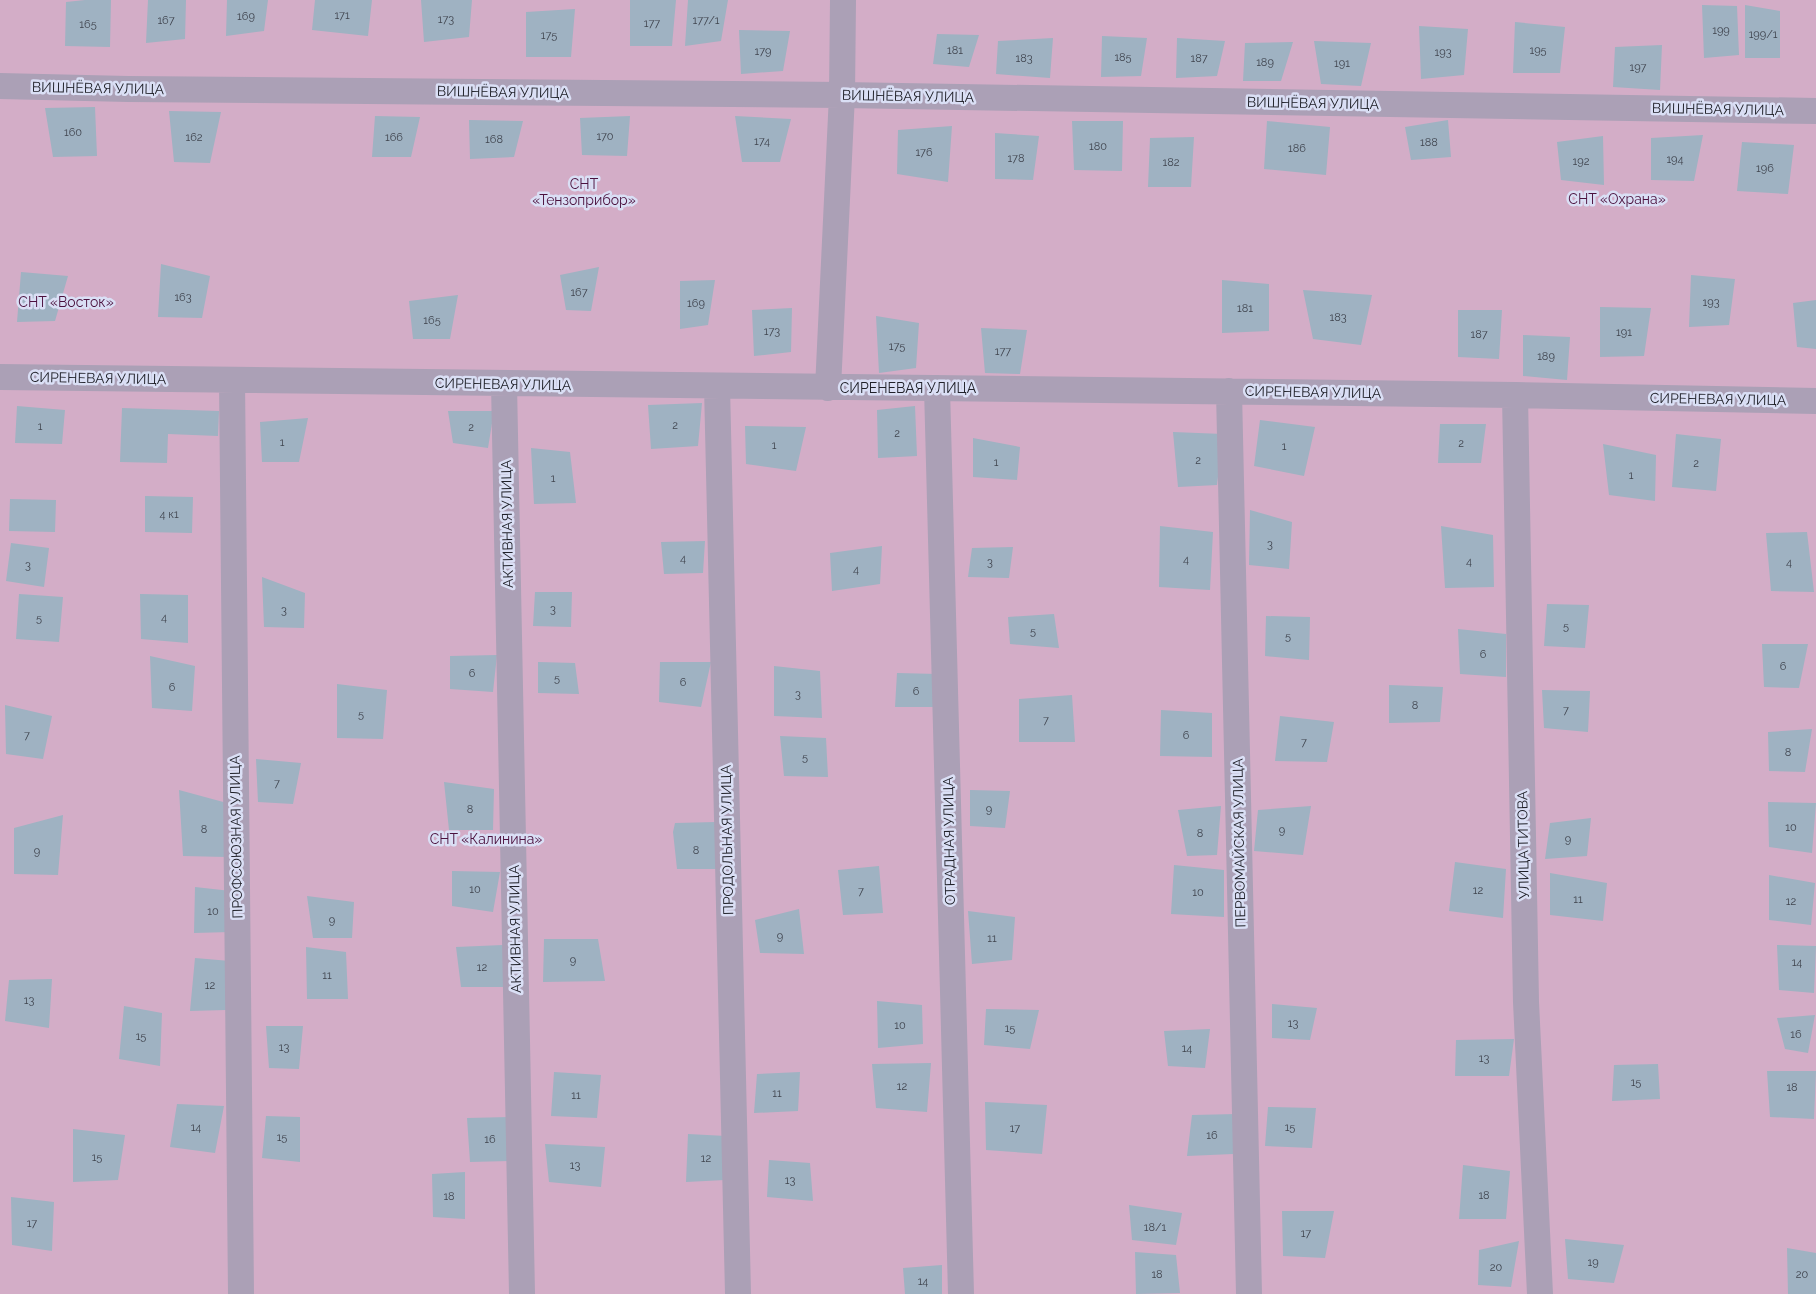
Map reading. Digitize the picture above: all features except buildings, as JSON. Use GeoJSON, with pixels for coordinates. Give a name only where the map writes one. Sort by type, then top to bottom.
{"type":"FeatureCollection","features":[{"type":"Feature","properties":{"kind":"street"},"geometry":{"type":"LineString","coordinates":[[828,388],[842,95],[843,0]]}},
{"type":"Feature","properties":{"kind":"street","name":"ВИШНЁВАЯ УЛИЦА"},"geometry":{"type":"LineString","coordinates":[[0,86],[138,89],[842,95],[1816,111]]}},
{"type":"Feature","properties":{"kind":"street","name":"СИРЕНЕВАЯ УЛИЦА"},"geometry":{"type":"LineString","coordinates":[[0,377],[828,388],[1230,391],[1816,401]]}},
{"type":"Feature","properties":{"kind":"street","name":"ПРОФСОЮЗНАЯ УЛИЦА"},"geometry":{"type":"LineString","coordinates":[[232,380],[241,1294]]}},
{"type":"Feature","properties":{"kind":"street","name":"АКТИВНАЯ УЛИЦА"},"geometry":{"type":"LineString","coordinates":[[504,384],[522,1294]]}},
{"type":"Feature","properties":{"kind":"street","name":"ПРОДОЛЬНАЯ УЛИЦА"},"geometry":{"type":"LineString","coordinates":[[717,386],[738,1294]]}},
{"type":"Feature","properties":{"kind":"street","name":"ОТРАДНАЯ УЛИЦА"},"geometry":{"type":"LineString","coordinates":[[937,388],[961,1294]]}},
{"type":"Feature","properties":{"kind":"street","name":"ПЕРВОМАЙСКАЯ УЛИЦА"},"geometry":{"type":"LineString","coordinates":[[1230,391],[1250,1294]]}},
{"type":"Feature","properties":{"kind":"street","name":"УЛИЦА ТИТОВА"},"geometry":{"type":"LineString","coordinates":[[1515,395],[1526,1002],[1540,1294]]}},
{"type":"Feature","properties":{"kind":"green space","name":"СНТ «Калинина»"},"geometry":{"type":"Polygon","coordinates":[[[0,0],[1816,0],[1816,1294],[0,1294],[0,0]]]}},
{"type":"Feature","properties":{"kind":"park label","name":"СНТ «Тензоприбор»"},"geometry":{"type":"Point","coordinates":[584,192]}},
{"type":"Feature","properties":{"kind":"park label","name":"СНТ «Охрана»"},"geometry":{"type":"Point","coordinates":[1617,199]}},
{"type":"Feature","properties":{"kind":"park label","name":"СНТ «Восток»"},"geometry":{"type":"Point","coordinates":[66,302]}}]}
